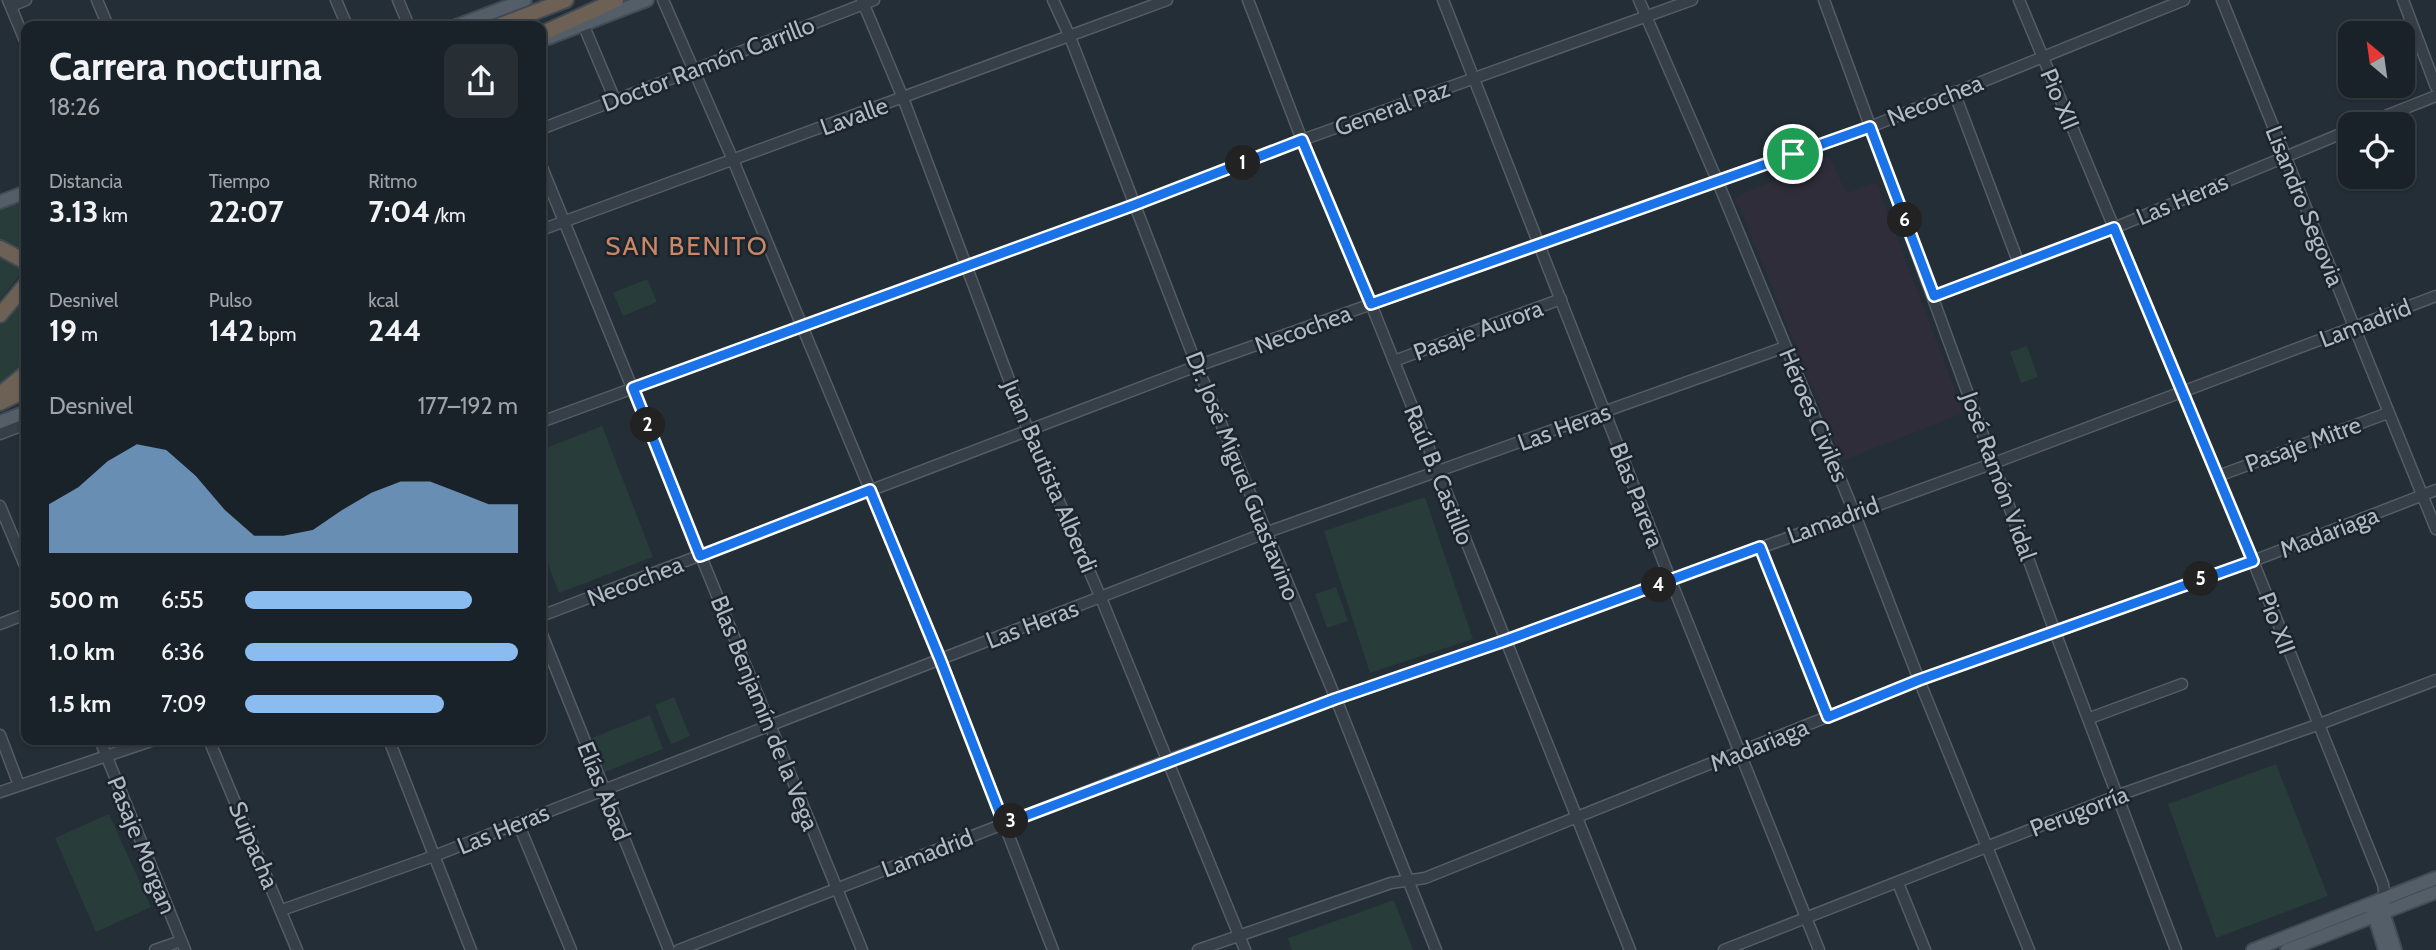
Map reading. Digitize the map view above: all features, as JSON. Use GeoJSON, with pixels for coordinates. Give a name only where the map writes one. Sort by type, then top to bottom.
{"type":"FeatureCollection","features":[{"type":"Feature","properties":{"kind":"highway"},"geometry":{"type":"LineString","coordinates":[[506,21],[546,0]]}},
{"type":"Feature","properties":{"kind":"highway"},"geometry":{"type":"LineString","coordinates":[[510,21],[566,0]]}},
{"type":"Feature","properties":{"kind":"highway"},"geometry":{"type":"LineString","coordinates":[[546,21],[600,0]]}},
{"type":"Feature","properties":{"kind":"highway"},"geometry":{"type":"LineString","coordinates":[[546,32],[616,0]]}},
{"type":"Feature","properties":{"kind":"highway"},"geometry":{"type":"LineString","coordinates":[[0,248],[21,259]]}},
{"type":"Feature","properties":{"kind":"highway"},"geometry":{"type":"LineString","coordinates":[[0,315],[21,290]]}},
{"type":"Feature","properties":{"kind":"highway"},"geometry":{"type":"LineString","coordinates":[[0,394],[21,377]]}},
{"type":"Feature","properties":{"kind":"highway"},"geometry":{"type":"LineString","coordinates":[[0,403],[21,392]]}},
{"type":"Feature","properties":{"kind":"main road"},"geometry":{"type":"LineString","coordinates":[[469,21],[525,0]]}},
{"type":"Feature","properties":{"kind":"main road"},"geometry":{"type":"LineString","coordinates":[[546,38],[648,0]]}},
{"type":"Feature","properties":{"kind":"main road"},"geometry":{"type":"LineString","coordinates":[[0,202],[21,194]]}},
{"type":"Feature","properties":{"kind":"main road"},"geometry":{"type":"LineString","coordinates":[[0,422],[21,414]]}},
{"type":"Feature","properties":{"kind":"main road"},"geometry":{"type":"LineString","coordinates":[[2287,950],[2436,878]]}},
{"type":"Feature","properties":{"kind":"main road"},"geometry":{"type":"LineString","coordinates":[[2253,950],[2378,907],[2436,892]]}},
{"type":"Feature","properties":{"kind":"main road"},"geometry":{"type":"LineString","coordinates":[[2378,907],[2385,950]]}},
{"type":"Feature","properties":{"kind":"main road"},"geometry":{"type":"LineString","coordinates":[[2378,907],[2395,950]]}},
{"type":"Feature","properties":{"kind":"street"},"geometry":{"type":"LineString","coordinates":[[21,30],[10,3],[26,0]]}},
{"type":"Feature","properties":{"kind":"street"},"geometry":{"type":"LineString","coordinates":[[97,0],[106,21]]}},
{"type":"Feature","properties":{"kind":"street"},"geometry":{"type":"LineString","coordinates":[[336,0],[345,21]]}},
{"type":"Feature","properties":{"kind":"street"},"geometry":{"type":"LineString","coordinates":[[398,0],[407,21]]}},
{"type":"Feature","properties":{"kind":"street"},"geometry":{"type":"LineString","coordinates":[[663,0],[695,69],[940,659],[1053,950]]}},
{"type":"Feature","properties":{"kind":"street","name":"Doctor Ramón Carrillo"},"geometry":{"type":"LineString","coordinates":[[546,127],[863,2],[874,0]]}},
{"type":"Feature","properties":{"kind":"street","name":"Dr. José Miguel Guastavino"},"geometry":{"type":"LineString","coordinates":[[1053,0],[1070,37],[1197,366],[1436,950]]}},
{"type":"Feature","properties":{"kind":"street","name":"Lavalle"},"geometry":{"type":"LineString","coordinates":[[546,228],[1167,0]]}},
{"type":"Feature","properties":{"kind":"street","name":"Raúl B. Castillo"},"geometry":{"type":"LineString","coordinates":[[1248,0],[1302,140],[1371,304],[1630,950]]}},
{"type":"Feature","properties":{"kind":"street","name":"Blas Parera"},"geometry":{"type":"LineString","coordinates":[[1443,0],[1819,950]]}},
{"type":"Feature","properties":{"kind":"street","name":"Héroes Civiles"},"geometry":{"type":"LineString","coordinates":[[1639,0],[1717,180],[1854,512],[2029,950]]}},
{"type":"Feature","properties":{"kind":"street","name":"General Paz"},"geometry":{"type":"LineString","coordinates":[[546,420],[1134,205],[1302,140],[1692,0]]}},
{"type":"Feature","properties":{"kind":"street","name":"José Ramón Vidal"},"geometry":{"type":"LineString","coordinates":[[1824,0],[2055,632],[2176,950]]}},
{"type":"Feature","properties":{"kind":"street","name":"Pio XII"},"geometry":{"type":"LineString","coordinates":[[2019,0],[2218,476],[2383,884],[2378,907]]}},
{"type":"Feature","properties":{"kind":"street","name":"Necochea"},"geometry":{"type":"LineString","coordinates":[[546,614],[1197,366],[1870,127],[2184,0]]}},
{"type":"Feature","properties":{"kind":"street","name":"Lisandro Segovia"},"geometry":{"type":"LineString","coordinates":[[2222,0],[2436,529]]}},
{"type":"Feature","properties":{"kind":"street"},"geometry":{"type":"LineString","coordinates":[[2403,0],[2436,88]]}},
{"type":"Feature","properties":{"kind":"street","name":"Juan Bautista Alberdi"},"geometry":{"type":"LineString","coordinates":[[863,2],[903,98],[1028,429],[1101,598],[1245,950]]}},
{"type":"Feature","properties":{"kind":"street"},"geometry":{"type":"LineString","coordinates":[[583,24],[615,100]]}},
{"type":"Feature","properties":{"kind":"street"},"geometry":{"type":"LineString","coordinates":[[1954,92],[2019,264]]}},
{"type":"Feature","properties":{"kind":"street"},"geometry":{"type":"LineString","coordinates":[[2395,112],[2436,96]]}},
{"type":"Feature","properties":{"kind":"street","name":"Las Heras"},"geometry":{"type":"LineString","coordinates":[[1934,296],[2114,228],[2338,135]]}},
{"type":"Feature","properties":{"kind":"street","name":"Blas Benjamín de la Vega"},"geometry":{"type":"LineString","coordinates":[[546,177],[862,950]]}},
{"type":"Feature","properties":{"kind":"street","name":"Lamadrid"},"geometry":{"type":"LineString","coordinates":[[679,950],[1168,760],[1994,463],[2436,296]]}},
{"type":"Feature","properties":{"kind":"street","name":"Pasaje Aurora"},"geometry":{"type":"LineString","coordinates":[[1394,361],[1562,299]]}},
{"type":"Feature","properties":{"kind":"street","name":"Las Heras"},"geometry":{"type":"LineString","coordinates":[[282,910],[434,856],[1265,533],[1785,347]]}},
{"type":"Feature","properties":{"kind":"street","name":"Pasaje Mitre"},"geometry":{"type":"LineString","coordinates":[[2218,476],[2388,413]]}},
{"type":"Feature","properties":{"kind":"street"},"geometry":{"type":"LineString","coordinates":[[0,434],[21,426]]}},
{"type":"Feature","properties":{"kind":"street","name":"Madariaga"},"geometry":{"type":"LineString","coordinates":[[1198,950],[1391,883],[1425,878],[1919,680],[2253,561],[2436,490]]}},
{"type":"Feature","properties":{"kind":"street"},"geometry":{"type":"LineString","coordinates":[[0,506],[21,556]]}},
{"type":"Feature","properties":{"kind":"street"},"geometry":{"type":"LineString","coordinates":[[1760,547],[1828,717]]}},
{"type":"Feature","properties":{"kind":"street"},"geometry":{"type":"LineString","coordinates":[[0,624],[21,616]]}},
{"type":"Feature","properties":{"kind":"street","name":"Elías Abad"},"geometry":{"type":"LineString","coordinates":[[546,645],[668,950]]}},
{"type":"Feature","properties":{"kind":"street","name":"Perugorría"},"geometry":{"type":"LineString","coordinates":[[1724,950],[2119,795],[2436,680]]}},
{"type":"Feature","properties":{"kind":"street"},"geometry":{"type":"LineString","coordinates":[[2090,719],[2182,684]]}},
{"type":"Feature","properties":{"kind":"street"},"geometry":{"type":"LineString","coordinates":[[0,735],[19,785]]}},
{"type":"Feature","properties":{"kind":"street","name":"Pasaje Morgan"},"geometry":{"type":"LineString","coordinates":[[102,745],[183,945]]}},
{"type":"Feature","properties":{"kind":"street"},"geometry":{"type":"LineString","coordinates":[[0,792],[138,745]]}},
{"type":"Feature","properties":{"kind":"street","name":"Suipacha"},"geometry":{"type":"LineString","coordinates":[[211,745],[297,950]]}},
{"type":"Feature","properties":{"kind":"street"},"geometry":{"type":"LineString","coordinates":[[391,745],[471,950]]}},
{"type":"Feature","properties":{"kind":"street"},"geometry":{"type":"LineString","coordinates":[[517,823],[571,950]]}},
{"type":"Feature","properties":{"kind":"street"},"geometry":{"type":"LineString","coordinates":[[1898,883],[1925,950]]}},
{"type":"Feature","properties":{"kind":"street"},"geometry":{"type":"LineString","coordinates":[[155,950],[183,945]]}},
{"type":"Feature","properties":{"kind":"shaded area"},"geometry":{"type":"Polygon","coordinates":[[[1829,156],[1847,193],[1876,182],[1964,413],[1842,461],[1735,197],[1829,156]]]}},
{"type":"Feature","properties":{"kind":"green space"},"geometry":{"type":"Polygon","coordinates":[[[21,199],[21,252],[0,242],[0,207],[21,199]]]}},
{"type":"Feature","properties":{"kind":"green space"},"geometry":{"type":"Polygon","coordinates":[[[0,257],[21,270],[21,274],[0,300],[0,257]]]}},
{"type":"Feature","properties":{"kind":"green space"},"geometry":{"type":"Polygon","coordinates":[[[647,279],[657,302],[623,316],[613,293],[647,279]]]}},
{"type":"Feature","properties":{"kind":"green space"},"geometry":{"type":"Polygon","coordinates":[[[21,300],[21,367],[0,386],[0,325],[21,300]]]}},
{"type":"Feature","properties":{"kind":"green space"},"geometry":{"type":"Polygon","coordinates":[[[2027,346],[2038,377],[2021,383],[2010,352],[2027,346]]]}},
{"type":"Feature","properties":{"kind":"green space"},"geometry":{"type":"Polygon","coordinates":[[[602,426],[653,557],[559,593],[546,558],[546,448],[602,426]]]}},
{"type":"Feature","properties":{"kind":"green space"},"geometry":{"type":"Polygon","coordinates":[[[1425,497],[1473,639],[1370,673],[1324,531],[1425,497]]]}},
{"type":"Feature","properties":{"kind":"green space"},"geometry":{"type":"Polygon","coordinates":[[[1336,587],[1348,621],[1327,628],[1315,594],[1336,587]]]}},
{"type":"Feature","properties":{"kind":"green space"},"geometry":{"type":"Polygon","coordinates":[[[674,697],[690,736],[671,744],[655,705],[674,697]]]}},
{"type":"Feature","properties":{"kind":"green space"},"geometry":{"type":"Polygon","coordinates":[[[650,715],[663,749],[605,772],[592,738],[650,715]]]}},
{"type":"Feature","properties":{"kind":"green space"},"geometry":{"type":"Polygon","coordinates":[[[2276,764],[2328,896],[2216,938],[2168,804],[2276,764]]]}},
{"type":"Feature","properties":{"kind":"green space"},"geometry":{"type":"Polygon","coordinates":[[[109,814],[151,907],[96,932],[55,838],[109,814]]]}},
{"type":"Feature","properties":{"kind":"green space"},"geometry":{"type":"Polygon","coordinates":[[[1394,900],[1413,950],[1292,950],[1288,938],[1394,900]]]}},
{"type":"Feature","properties":{"kind":"district","name":"SAN BENITO"},"geometry":{"type":"Point","coordinates":[687,246]}},
{"type":"Feature","properties":{"kind":"route"},"geometry":{"type":"LineString","coordinates":[[1870,127],[1934,296],[2114,228],[2253,561],[1919,680],[1828,717],[1760,547],[1168,760],[1004,824],[870,490],[700,556],[633,388],[1134,205],[1302,140],[1371,304],[1793,154],[1870,127]]}}]}
